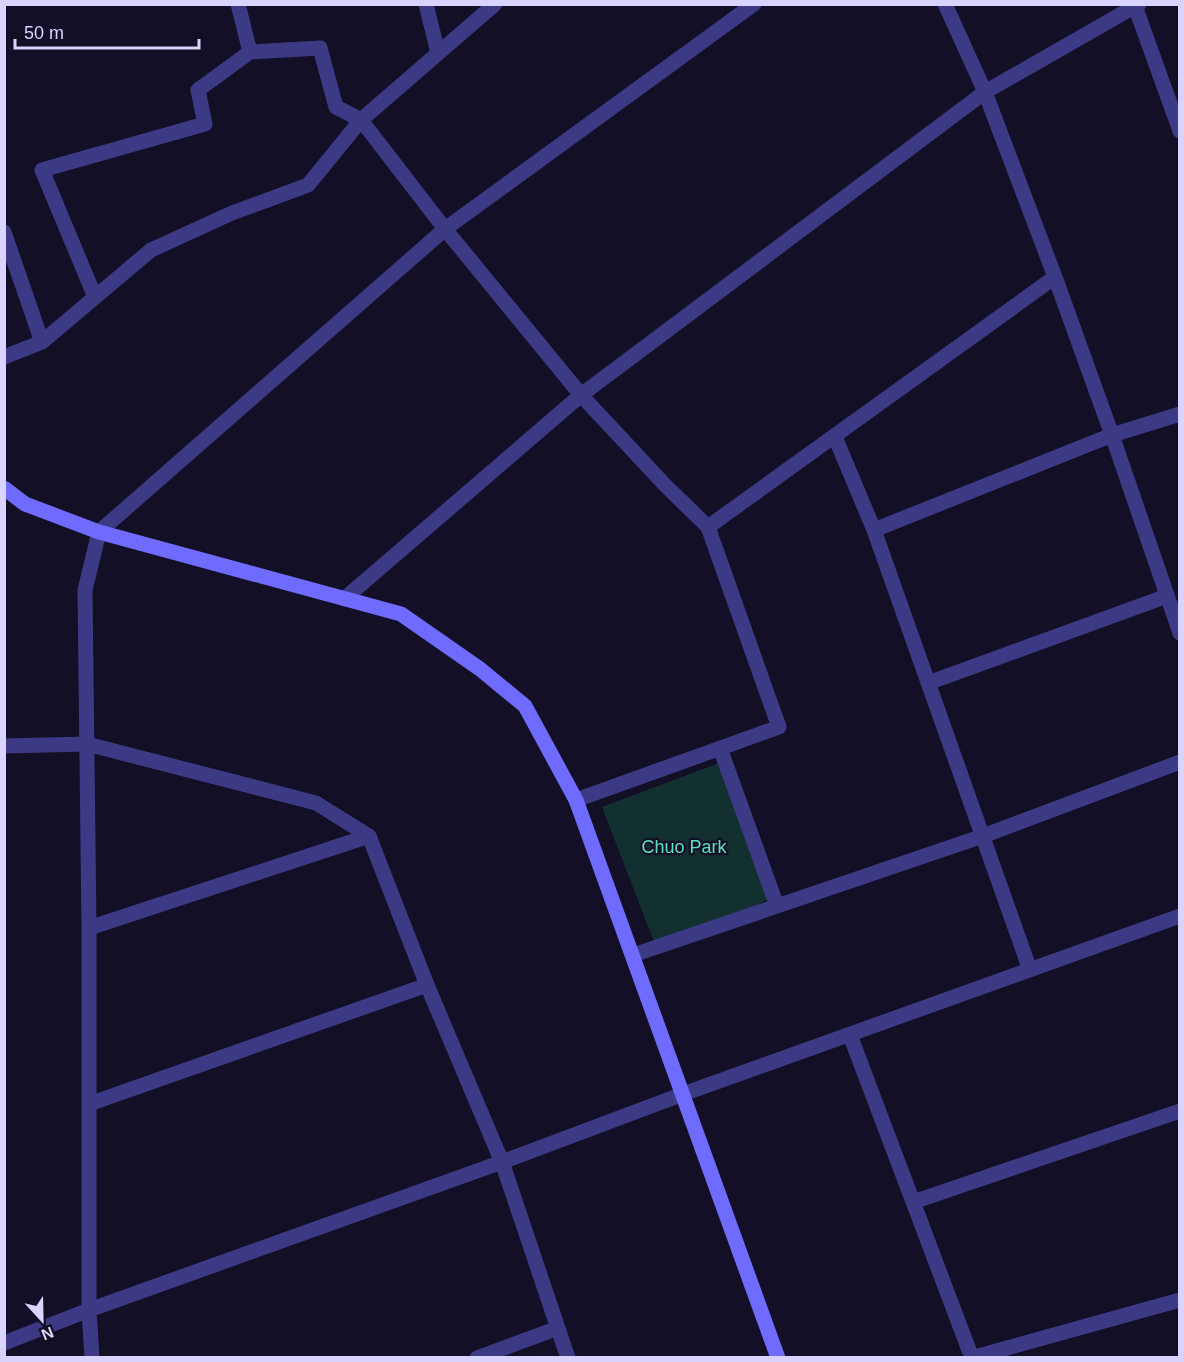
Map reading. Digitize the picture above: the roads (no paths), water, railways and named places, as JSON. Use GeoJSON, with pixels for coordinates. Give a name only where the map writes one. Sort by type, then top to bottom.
{"type":"FeatureCollection","features":[{"type":"Feature","properties":{"kind":"street"},"geometry":{"type":"LineString","coordinates":[[238,4],[250,52]]}},
{"type":"Feature","properties":{"kind":"street"},"geometry":{"type":"LineString","coordinates":[[426,4],[438,53]]}},
{"type":"Feature","properties":{"kind":"street"},"geometry":{"type":"LineString","coordinates":[[4,357],[42,342],[151,250],[232,213],[308,185],[361,120],[495,4]]}},
{"type":"Feature","properties":{"kind":"street"},"geometry":{"type":"LineString","coordinates":[[92,1358],[89,1310],[89,928],[85,590],[99,532],[445,229],[754,4]]}},
{"type":"Feature","properties":{"kind":"street"},"geometry":{"type":"LineString","coordinates":[[945,4],[985,92],[1055,277],[1112,435],[1179,633]]}},
{"type":"Feature","properties":{"kind":"street"},"geometry":{"type":"LineString","coordinates":[[344,598],[581,395],[985,92],[1137,5],[1179,131]]}},
{"type":"Feature","properties":{"kind":"street"},"geometry":{"type":"LineString","coordinates":[[95,297],[42,170],[205,124],[198,90],[250,52],[320,48],[336,107],[361,120],[445,229],[581,395],[663,484],[708,527],[779,727],[576,800]]}},
{"type":"Feature","properties":{"kind":"street"},"geometry":{"type":"LineString","coordinates":[[4,232],[42,342]]}},
{"type":"Feature","properties":{"kind":"street"},"geometry":{"type":"LineString","coordinates":[[708,527],[1055,277]]}},
{"type":"Feature","properties":{"kind":"street"},"geometry":{"type":"LineString","coordinates":[[874,530],[1112,435],[1179,414]]}},
{"type":"Feature","properties":{"kind":"street"},"geometry":{"type":"LineString","coordinates":[[835,437],[874,530],[1030,970]]}},
{"type":"Feature","properties":{"kind":"street"},"geometry":{"type":"LineString","coordinates":[[4,488],[25,504],[99,532],[401,614],[480,669],[525,706],[576,800],[778,1358]]}},
{"type":"Feature","properties":{"kind":"street"},"geometry":{"type":"LineString","coordinates":[[928,683],[1167,596]]}},
{"type":"Feature","properties":{"kind":"street"},"geometry":{"type":"LineString","coordinates":[[4,746],[87,744],[316,803],[369,836],[427,985],[502,1162],[568,1358]]}},
{"type":"Feature","properties":{"kind":"street"},"geometry":{"type":"LineString","coordinates":[[720,748],[777,906]]}},
{"type":"Feature","properties":{"kind":"street"},"geometry":{"type":"LineString","coordinates":[[633,956],[982,836],[1179,762]]}},
{"type":"Feature","properties":{"kind":"street"},"geometry":{"type":"LineString","coordinates":[[89,928],[369,836]]}},
{"type":"Feature","properties":{"kind":"street"},"geometry":{"type":"LineString","coordinates":[[4,1342],[1179,916]]}},
{"type":"Feature","properties":{"kind":"street"},"geometry":{"type":"LineString","coordinates":[[89,1104],[427,985]]}},
{"type":"Feature","properties":{"kind":"street"},"geometry":{"type":"LineString","coordinates":[[850,1035],[972,1357],[1179,1300]]}},
{"type":"Feature","properties":{"kind":"street"},"geometry":{"type":"LineString","coordinates":[[913,1202],[1179,1111]]}},
{"type":"Feature","properties":{"kind":"street"},"geometry":{"type":"LineString","coordinates":[[477,1358],[558,1328]]}},
{"type":"Feature","properties":{"kind":"park label","name":"Chuo Park"},"geometry":{"type":"Point","coordinates":[684,847]}}]}
